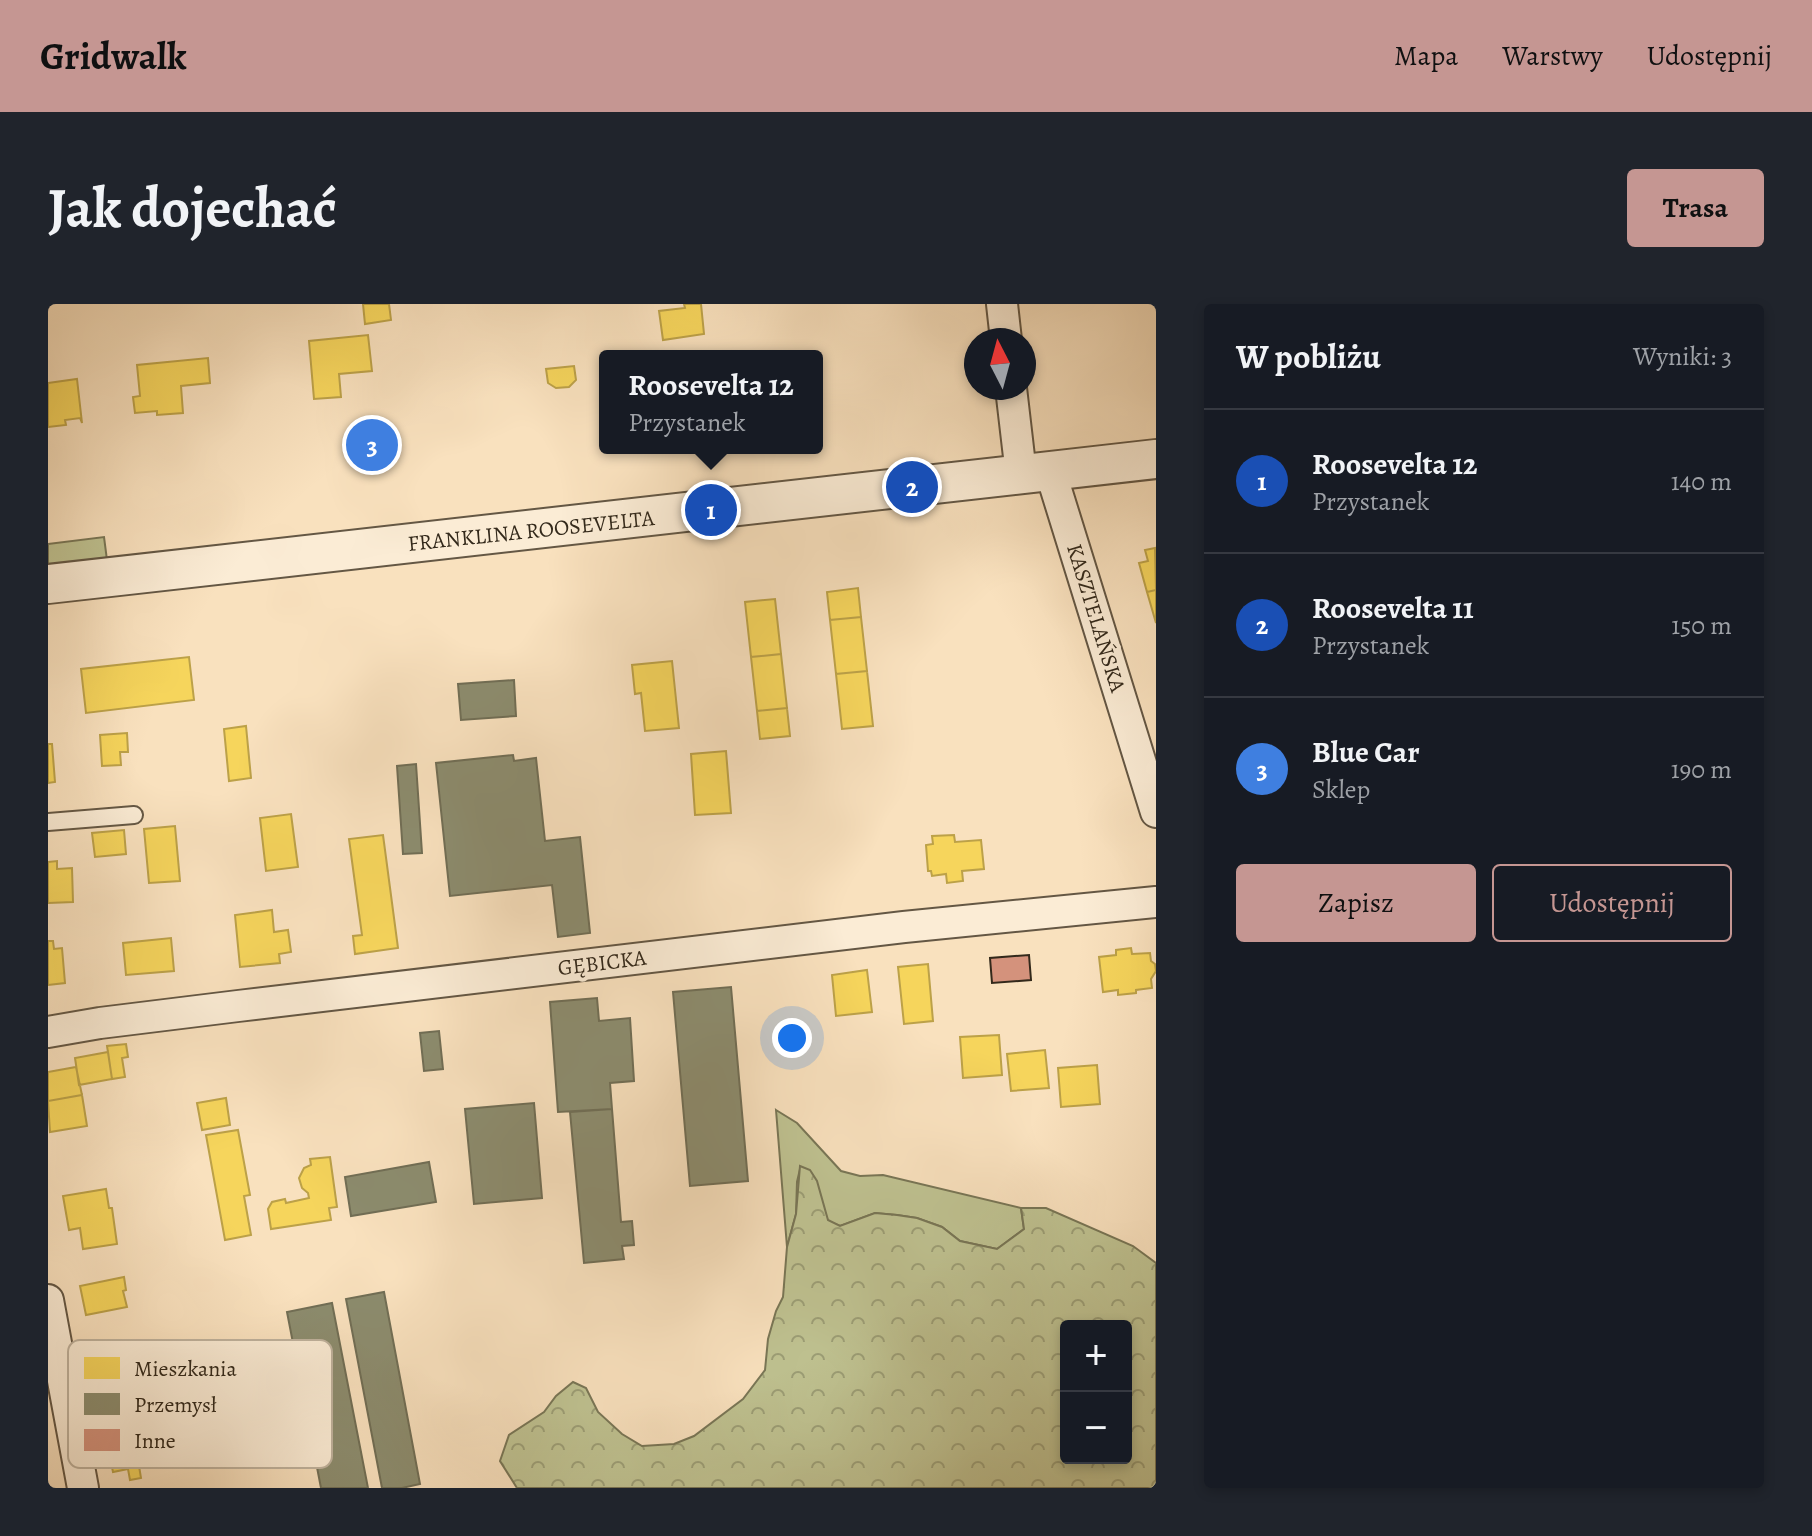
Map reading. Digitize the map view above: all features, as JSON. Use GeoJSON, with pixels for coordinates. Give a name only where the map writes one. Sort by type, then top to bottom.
{"type":"FeatureCollection","features":[{"type":"Feature","properties":{"kind":"street"},"geometry":{"type":"LineString","coordinates":[[1002,304],[1005,328]]}},
{"type":"Feature","properties":{"kind":"street","name":"KASZTELAŃSKA"},"geometry":{"type":"LineString","coordinates":[[1014,400],[1035,472],[1156,812]]}},
{"type":"Feature","properties":{"kind":"street","name":"FRANKLINA ROOSEVELTA"},"geometry":{"type":"LineString","coordinates":[[48,584],[1156,459]]}},
{"type":"Feature","properties":{"kind":"street","name":"GĘBICKA"},"geometry":{"type":"LineString","coordinates":[[48,1032],[254,1004],[904,927],[1156,902]]}},
{"type":"Feature","properties":{"kind":"street"},"geometry":{"type":"LineString","coordinates":[[48,1300],[68,1407]]}},
{"type":"Feature","properties":{"kind":"street"},"geometry":{"type":"LineString","coordinates":[[79,1468],[83,1488]]}},
{"type":"Feature","properties":{"kind":"lane"},"geometry":{"type":"LineString","coordinates":[[48,822],[134,815]]}},
{"type":"Feature","properties":{"kind":"green space"},"geometry":{"type":"Polygon","coordinates":[[[104,537],[107,560],[48,566],[48,544],[104,537]]]}},
{"type":"Feature","properties":{"kind":"green space"},"geometry":{"type":"Polygon","coordinates":[[[776,1110],[797,1123],[841,1171],[860,1176],[883,1175],[1021,1208],[1024,1229],[997,1249],[960,1241],[942,1227],[897,1215],[875,1213],[840,1226],[828,1221],[822,1204],[800,1169],[796,1214],[787,1247],[776,1110]]]}},
{"type":"Feature","properties":{"kind":"green space"},"geometry":{"type":"Polygon","coordinates":[[[800,1166],[810,1170],[817,1181],[828,1220],[840,1226],[875,1213],[897,1215],[942,1227],[960,1241],[997,1249],[1024,1229],[1021,1208],[1046,1208],[1133,1246],[1156,1263],[1156,1488],[517,1488],[500,1461],[509,1435],[544,1412],[556,1396],[573,1382],[586,1388],[598,1412],[622,1434],[642,1446],[674,1444],[694,1436],[743,1399],[765,1370],[768,1339],[783,1297],[787,1247],[796,1214],[800,1166]]]}},
{"type":"Feature","properties":{"kind":"building: Mieszkania"},"geometry":{"type":"Polygon","coordinates":[[[363,304],[389,304],[391,320],[365,324],[363,304]]]}},
{"type":"Feature","properties":{"kind":"building: Mieszkania"},"geometry":{"type":"Polygon","coordinates":[[[684,304],[701,304],[704,334],[663,340],[659,311],[685,308],[684,304]]]}},
{"type":"Feature","properties":{"kind":"building: Mieszkania"},"geometry":{"type":"Polygon","coordinates":[[[368,335],[372,371],[339,374],[341,397],[314,399],[309,341],[368,335]]]}},
{"type":"Feature","properties":{"kind":"building: Mieszkania"},"geometry":{"type":"Polygon","coordinates":[[[208,358],[210,383],[181,386],[183,413],[135,413],[133,397],[140,396],[137,365],[208,358]]]}},
{"type":"Feature","properties":{"kind":"building: Mieszkania"},"geometry":{"type":"Polygon","coordinates":[[[574,366],[576,380],[569,387],[556,388],[548,383],[546,369],[574,366]]]}},
{"type":"Feature","properties":{"kind":"building: Mieszkania"},"geometry":{"type":"Polygon","coordinates":[[[77,379],[82,423],[80,418],[65,420],[66,425],[48,427],[48,383],[77,379]]]}},
{"type":"Feature","properties":{"kind":"building: Mieszkania"},"geometry":{"type":"Polygon","coordinates":[[[1155,548],[1156,590],[1147,592],[1139,563],[1148,561],[1145,550],[1155,548]]]}},
{"type":"Feature","properties":{"kind":"building: Mieszkania"},"geometry":{"type":"Polygon","coordinates":[[[858,588],[861,617],[830,620],[827,592],[858,588]]]}},
{"type":"Feature","properties":{"kind":"building: Mieszkania"},"geometry":{"type":"Polygon","coordinates":[[[1156,590],[1156,623],[1147,592],[1156,590]]]}},
{"type":"Feature","properties":{"kind":"building: Mieszkania"},"geometry":{"type":"Polygon","coordinates":[[[775,599],[781,654],[751,657],[745,602],[775,599]]]}},
{"type":"Feature","properties":{"kind":"building: Mieszkania"},"geometry":{"type":"Polygon","coordinates":[[[861,617],[867,671],[836,674],[830,620],[861,617]]]}},
{"type":"Feature","properties":{"kind":"building: Mieszkania"},"geometry":{"type":"Polygon","coordinates":[[[781,654],[787,708],[757,711],[751,657],[781,654]]]}},
{"type":"Feature","properties":{"kind":"building: Mieszkania"},"geometry":{"type":"Polygon","coordinates":[[[189,657],[194,700],[86,713],[81,669],[189,657]]]}},
{"type":"Feature","properties":{"kind":"building: Mieszkania"},"geometry":{"type":"Polygon","coordinates":[[[672,661],[679,728],[645,731],[641,693],[635,694],[632,665],[672,661]]]}},
{"type":"Feature","properties":{"kind":"building: Mieszkania"},"geometry":{"type":"Polygon","coordinates":[[[867,671],[873,726],[842,729],[836,674],[867,671]]]}},
{"type":"Feature","properties":{"kind":"building: Mieszkania"},"geometry":{"type":"Polygon","coordinates":[[[787,708],[790,736],[760,739],[757,711],[787,708]]]}},
{"type":"Feature","properties":{"kind":"building: Mieszkania"},"geometry":{"type":"Polygon","coordinates":[[[246,726],[251,778],[229,781],[224,729],[246,726]]]}},
{"type":"Feature","properties":{"kind":"building: Mieszkania"},"geometry":{"type":"Polygon","coordinates":[[[127,733],[128,752],[120,752],[121,765],[102,766],[100,735],[127,733]]]}},
{"type":"Feature","properties":{"kind":"building: Mieszkania"},"geometry":{"type":"Polygon","coordinates":[[[48,744],[52,744],[55,782],[48,783],[48,744]]]}},
{"type":"Feature","properties":{"kind":"building: Mieszkania"},"geometry":{"type":"Polygon","coordinates":[[[726,751],[731,813],[695,815],[691,754],[726,751]]]}},
{"type":"Feature","properties":{"kind":"building: Mieszkania"},"geometry":{"type":"Polygon","coordinates":[[[291,814],[298,867],[266,871],[260,818],[291,814]]]}},
{"type":"Feature","properties":{"kind":"building: Mieszkania"},"geometry":{"type":"Polygon","coordinates":[[[175,826],[180,881],[149,883],[144,829],[175,826]]]}},
{"type":"Feature","properties":{"kind":"building: Mieszkania"},"geometry":{"type":"Polygon","coordinates":[[[124,830],[126,854],[95,857],[92,833],[124,830]]]}},
{"type":"Feature","properties":{"kind":"building: Mieszkania"},"geometry":{"type":"Polygon","coordinates":[[[383,835],[398,948],[355,954],[353,936],[362,935],[349,839],[383,835]]]}},
{"type":"Feature","properties":{"kind":"building: Mieszkania"},"geometry":{"type":"Polygon","coordinates":[[[954,835],[955,842],[981,840],[984,869],[962,871],[963,881],[947,883],[946,874],[932,876],[928,871],[926,845],[933,844],[932,836],[954,835]]]}},
{"type":"Feature","properties":{"kind":"building: Mieszkania"},"geometry":{"type":"Polygon","coordinates":[[[57,861],[57,869],[72,868],[73,902],[48,903],[48,862],[57,861]]]}},
{"type":"Feature","properties":{"kind":"building: Mieszkania"},"geometry":{"type":"Polygon","coordinates":[[[272,910],[274,932],[288,930],[291,952],[279,954],[280,963],[240,967],[235,915],[272,910]]]}},
{"type":"Feature","properties":{"kind":"building: Mieszkania"},"geometry":{"type":"Polygon","coordinates":[[[171,938],[174,971],[126,975],[123,943],[171,938]]]}},
{"type":"Feature","properties":{"kind":"building: Mieszkania"},"geometry":{"type":"Polygon","coordinates":[[[48,941],[53,941],[54,949],[62,948],[65,983],[48,985],[48,941]]]}},
{"type":"Feature","properties":{"kind":"building: Mieszkania"},"geometry":{"type":"Polygon","coordinates":[[[1131,948],[1132,954],[1150,953],[1156,971],[1151,979],[1152,988],[1118,995],[1118,990],[1103,992],[1099,957],[1116,955],[1116,950],[1131,948]]]}},
{"type":"Feature","properties":{"kind":"building: Mieszkania"},"geometry":{"type":"Polygon","coordinates":[[[928,964],[933,1021],[904,1024],[898,967],[928,964]]]}},
{"type":"Feature","properties":{"kind":"building: Mieszkania"},"geometry":{"type":"Polygon","coordinates":[[[867,970],[872,1012],[836,1016],[832,975],[867,970]]]}},
{"type":"Feature","properties":{"kind":"building: Mieszkania"},"geometry":{"type":"Polygon","coordinates":[[[999,1035],[1002,1075],[963,1078],[960,1037],[999,1035]]]}},
{"type":"Feature","properties":{"kind":"building: Mieszkania"},"geometry":{"type":"Polygon","coordinates":[[[126,1044],[128,1057],[122,1058],[125,1077],[112,1079],[107,1046],[126,1044]]]}},
{"type":"Feature","properties":{"kind":"building: Mieszkania"},"geometry":{"type":"Polygon","coordinates":[[[1045,1050],[1049,1088],[1011,1091],[1007,1054],[1045,1050]]]}},
{"type":"Feature","properties":{"kind":"building: Mieszkania"},"geometry":{"type":"Polygon","coordinates":[[[108,1052],[112,1079],[79,1085],[75,1058],[108,1052]]]}},
{"type":"Feature","properties":{"kind":"building: Mieszkania"},"geometry":{"type":"Polygon","coordinates":[[[1097,1065],[1100,1104],[1061,1107],[1058,1068],[1097,1065]]]}},
{"type":"Feature","properties":{"kind":"building: Mieszkania"},"geometry":{"type":"Polygon","coordinates":[[[76,1067],[82,1095],[48,1101],[48,1072],[76,1067]]]}},
{"type":"Feature","properties":{"kind":"building: Mieszkania"},"geometry":{"type":"Polygon","coordinates":[[[82,1095],[87,1126],[50,1132],[48,1101],[82,1095]]]}},
{"type":"Feature","properties":{"kind":"building: Mieszkania"},"geometry":{"type":"Polygon","coordinates":[[[226,1098],[230,1125],[202,1130],[197,1103],[226,1098]]]}},
{"type":"Feature","properties":{"kind":"building: Mieszkania"},"geometry":{"type":"Polygon","coordinates":[[[238,1130],[250,1195],[244,1196],[251,1235],[225,1240],[206,1135],[238,1130]]]}},
{"type":"Feature","properties":{"kind":"building: Mieszkania"},"geometry":{"type":"Polygon","coordinates":[[[330,1157],[337,1207],[329,1208],[331,1220],[271,1229],[268,1209],[272,1202],[285,1199],[286,1203],[309,1198],[299,1178],[304,1168],[311,1165],[310,1159],[330,1157]]]}},
{"type":"Feature","properties":{"kind":"building: Mieszkania"},"geometry":{"type":"Polygon","coordinates":[[[106,1189],[117,1244],[83,1249],[80,1228],[69,1230],[63,1196],[106,1189]]]}},
{"type":"Feature","properties":{"kind":"building: Mieszkania"},"geometry":{"type":"Polygon","coordinates":[[[124,1277],[127,1307],[86,1315],[80,1286],[124,1277]]]}},
{"type":"Feature","properties":{"kind":"building: Mieszkania"},"geometry":{"type":"Polygon","coordinates":[[[112,1468],[139,1468],[141,1478],[130,1480],[128,1469],[113,1472],[112,1468]]]}},
{"type":"Feature","properties":{"kind":"building: Przemysł"},"geometry":{"type":"Polygon","coordinates":[[[514,680],[516,716],[461,720],[458,684],[514,680]]]}},
{"type":"Feature","properties":{"kind":"building: Przemysł"},"geometry":{"type":"Polygon","coordinates":[[[513,755],[514,761],[536,758],[545,841],[580,837],[590,933],[558,937],[552,885],[450,896],[436,763],[513,755]]]}},
{"type":"Feature","properties":{"kind":"building: Przemysł"},"geometry":{"type":"Polygon","coordinates":[[[416,764],[422,853],[403,854],[397,766],[416,764]]]}},
{"type":"Feature","properties":{"kind":"building: Przemysł"},"geometry":{"type":"Polygon","coordinates":[[[731,987],[748,1181],[690,1186],[673,992],[731,987]]]}},
{"type":"Feature","properties":{"kind":"building: Przemysł"},"geometry":{"type":"Polygon","coordinates":[[[597,998],[599,1021],[630,1018],[634,1081],[610,1083],[612,1109],[558,1112],[550,1002],[597,998]]]}},
{"type":"Feature","properties":{"kind":"building: Przemysł"},"geometry":{"type":"Polygon","coordinates":[[[439,1031],[443,1069],[424,1071],[420,1033],[439,1031]]]}},
{"type":"Feature","properties":{"kind":"building: Przemysł"},"geometry":{"type":"Polygon","coordinates":[[[534,1103],[542,1198],[474,1204],[465,1109],[534,1103]]]}},
{"type":"Feature","properties":{"kind":"building: Przemysł"},"geometry":{"type":"Polygon","coordinates":[[[612,1109],[621,1222],[632,1221],[634,1245],[622,1246],[624,1259],[584,1263],[570,1112],[612,1109]]]}},
{"type":"Feature","properties":{"kind":"building: Przemysł"},"geometry":{"type":"Polygon","coordinates":[[[429,1162],[436,1202],[351,1216],[345,1177],[429,1162]]]}},
{"type":"Feature","properties":{"kind":"building: Przemysł"},"geometry":{"type":"Polygon","coordinates":[[[384,1292],[420,1484],[402,1488],[382,1488],[346,1299],[384,1292]]]}},
{"type":"Feature","properties":{"kind":"building: Przemysł"},"geometry":{"type":"Polygon","coordinates":[[[332,1303],[368,1488],[321,1488],[317,1468],[332,1468],[332,1340],[292,1340],[287,1312],[332,1303]]]}},
{"type":"Feature","properties":{"kind":"building: Inne"},"geometry":{"type":"Polygon","coordinates":[[[1029,955],[1031,980],[992,983],[990,958],[1029,955]]]}},
{"type":"Feature","properties":{"kind":"place","name":"Blue Car"},"geometry":{"type":"Point","coordinates":[372,445]}},
{"type":"Feature","properties":{"kind":"place","name":"Roosevelta 11"},"geometry":{"type":"Point","coordinates":[912,487]}},
{"type":"Feature","properties":{"kind":"place","name":"Roosevelta 12"},"geometry":{"type":"Point","coordinates":[711,510]}}]}
